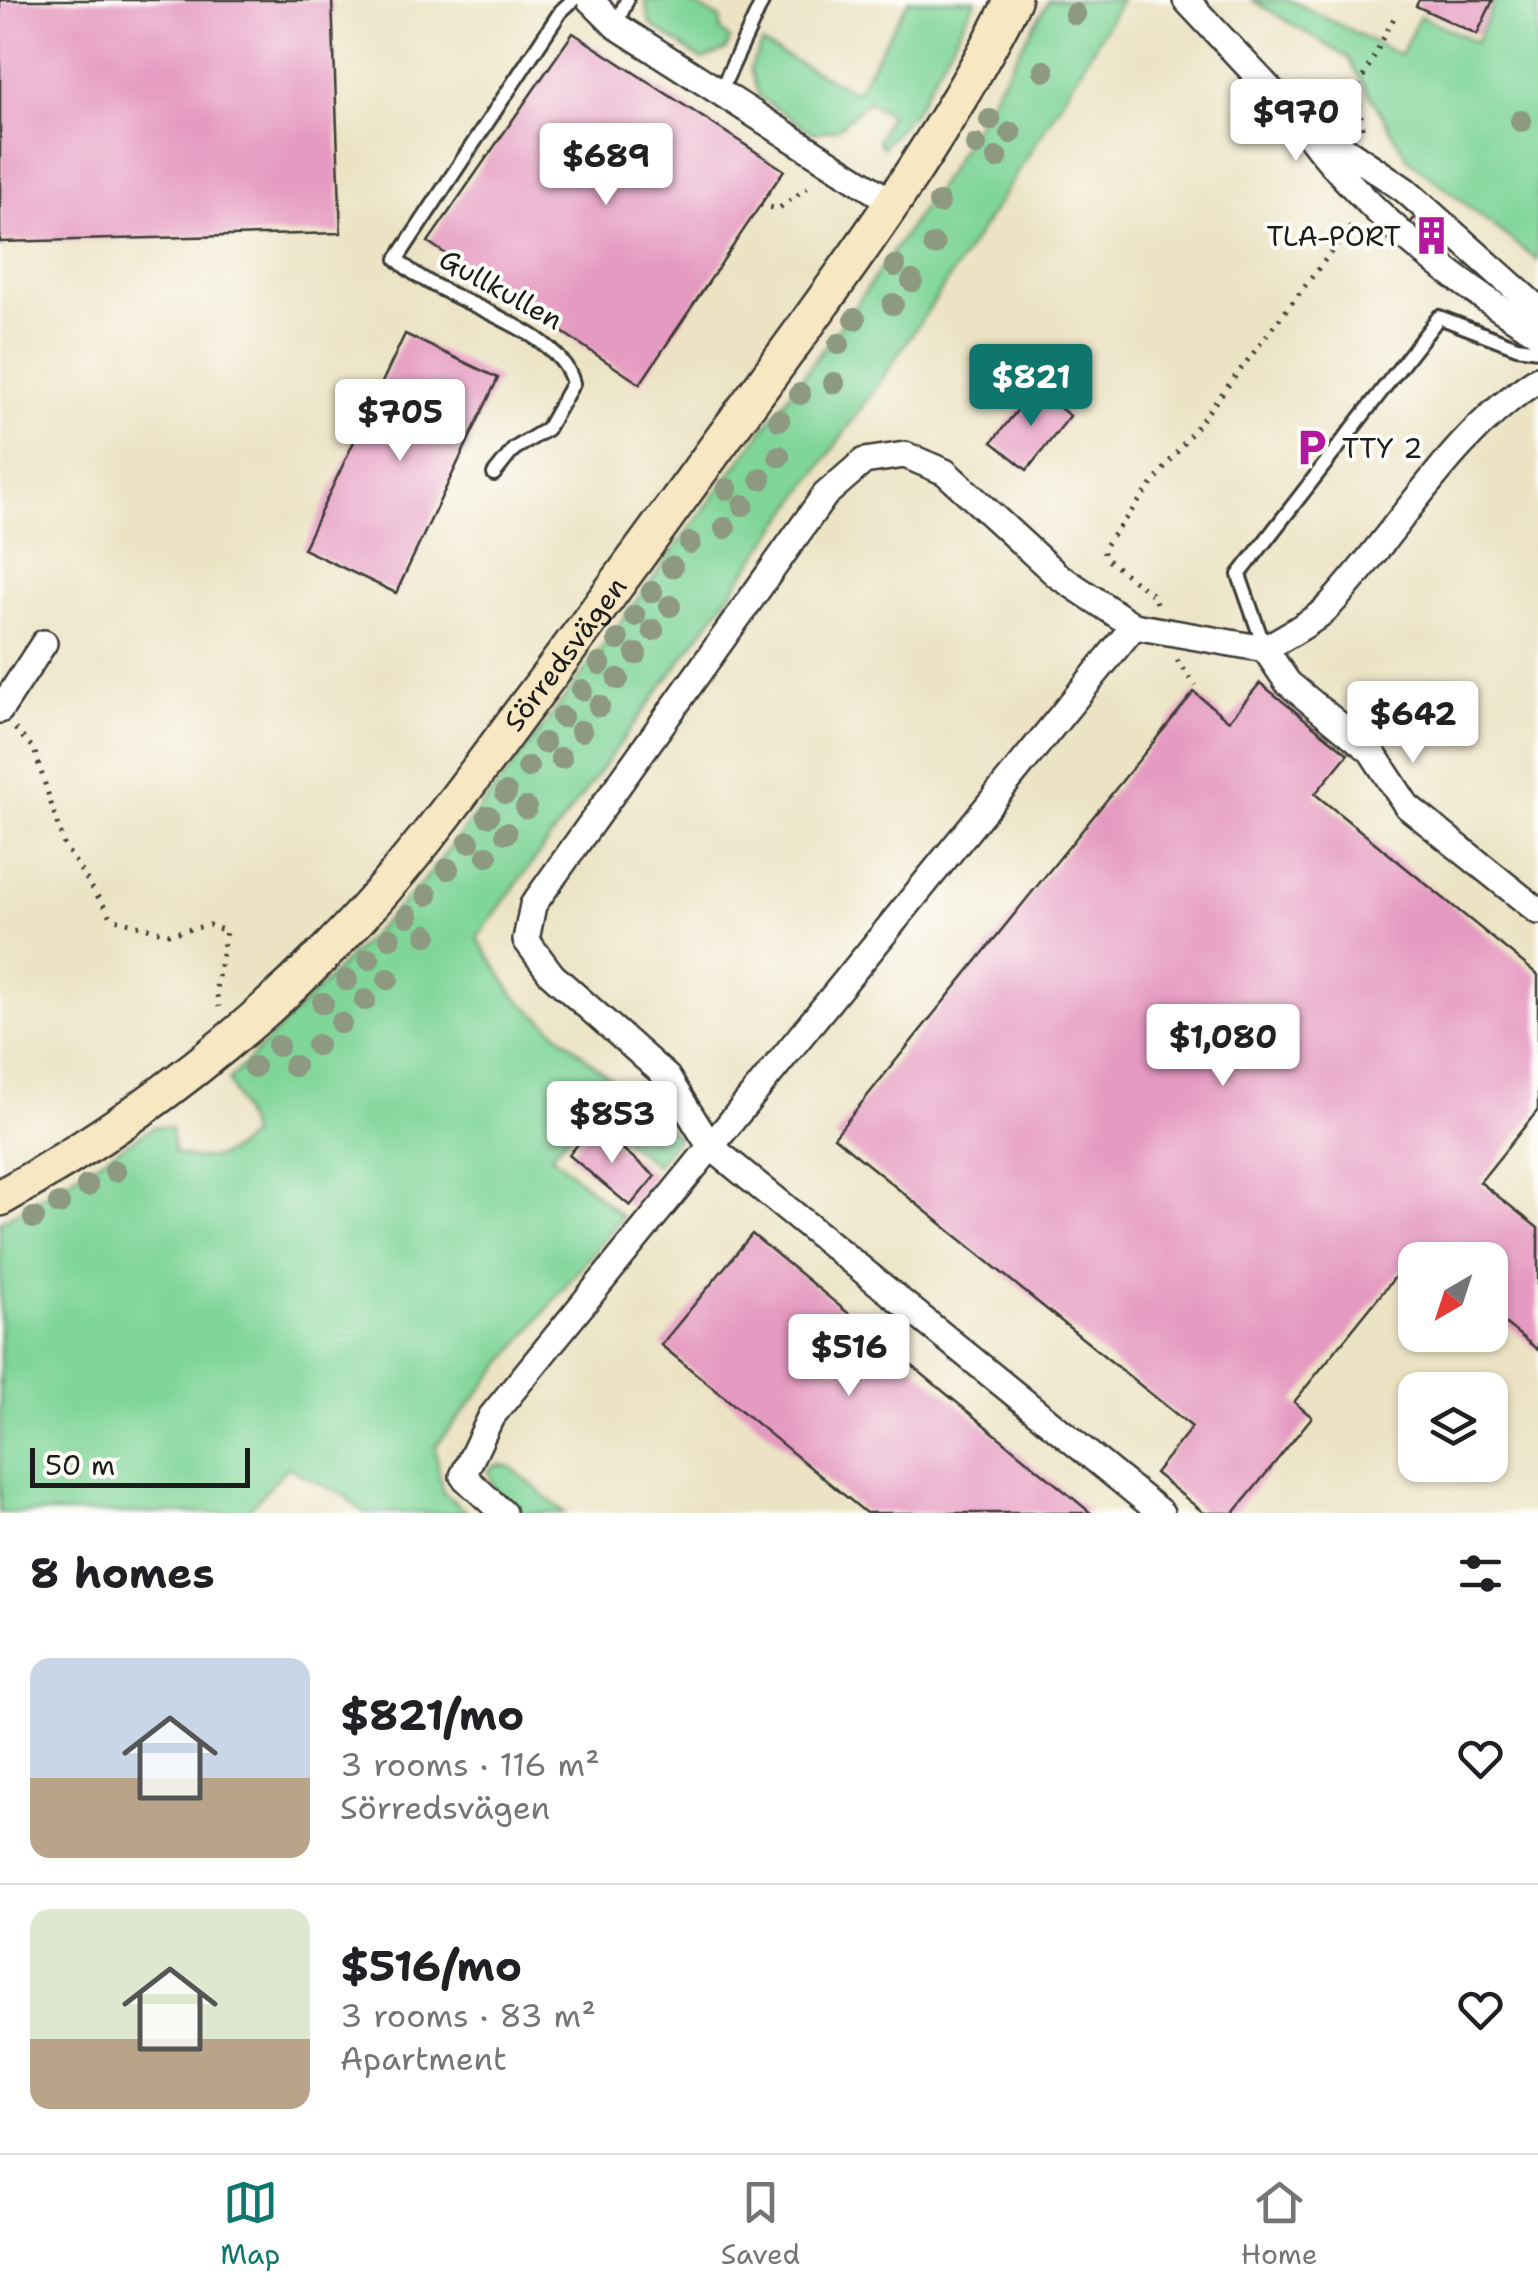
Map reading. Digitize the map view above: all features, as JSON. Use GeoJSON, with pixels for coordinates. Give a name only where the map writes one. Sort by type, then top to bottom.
{"type":"FeatureCollection","features":[{"type":"Feature","properties":{"kind":"street"},"geometry":{"type":"LineString","coordinates":[[590,0],[616,25],[893,203]]}},
{"type":"Feature","properties":{"kind":"street","name":"Sörredsvägen"},"geometry":{"type":"LineString","coordinates":[[0,1198],[103,1134],[200,1064],[322,956],[379,895],[592,618],[893,203],[961,98],[1013,0]]}},
{"type":"Feature","properties":{"kind":"street"},"geometry":{"type":"LineString","coordinates":[[1186,0],[1294,115],[1342,180],[1486,301],[1538,332]]}},
{"type":"Feature","properties":{"kind":"street"},"geometry":{"type":"LineString","coordinates":[[1294,115],[1405,190],[1538,309]]}},
{"type":"Feature","properties":{"kind":"street"},"geometry":{"type":"LineString","coordinates":[[1160,1513],[710,1146],[667,1077],[552,975],[526,940],[533,905],[825,495],[864,461],[905,454],[945,472],[1057,575],[1134,626],[1265,649],[1327,609],[1460,444],[1501,402],[1538,378]]}},
{"type":"Feature","properties":{"kind":"street"},"geometry":{"type":"LineString","coordinates":[[503,1513],[463,1476],[491,1418],[1134,626]]}},
{"type":"Feature","properties":{"kind":"street"},"geometry":{"type":"LineString","coordinates":[[6,717],[44,643]]}},
{"type":"Feature","properties":{"kind":"street"},"geometry":{"type":"LineString","coordinates":[[1265,649],[1288,683],[1371,752],[1406,806],[1538,912]]}},
{"type":"Feature","properties":{"kind":"lane","name":"Gullkullen"},"geometry":{"type":"LineString","coordinates":[[494,474],[514,449],[547,429],[574,383],[570,368],[560,355],[496,317],[412,275],[397,258],[561,11],[573,0]]}},
{"type":"Feature","properties":{"kind":"lane"},"geometry":{"type":"LineString","coordinates":[[616,25],[628,0]]}},
{"type":"Feature","properties":{"kind":"lane"},"geometry":{"type":"LineString","coordinates":[[720,92],[763,0]]}},
{"type":"Feature","properties":{"kind":"lane"},"geometry":{"type":"LineString","coordinates":[[1265,649],[1238,575],[1439,317],[1538,350]]}},
{"type":"Feature","properties":{"kind":"path"},"geometry":{"type":"LineString","coordinates":[[1364,135],[1358,87],[1395,16]]}},
{"type":"Feature","properties":{"kind":"path"},"geometry":{"type":"LineString","coordinates":[[760,205],[778,209],[806,192],[832,162]]}},
{"type":"Feature","properties":{"kind":"path"},"geometry":{"type":"LineString","coordinates":[[1196,686],[1164,632],[1154,596],[1105,558],[1103,548],[1360,214]]}},
{"type":"Feature","properties":{"kind":"path"},"geometry":{"type":"LineString","coordinates":[[6,717],[34,749],[64,845],[112,918],[169,934],[221,926],[228,938],[216,1000],[222,1014],[234,1003]]}},
{"type":"Feature","properties":{"kind":"green space"},"geometry":{"type":"Polygon","coordinates":[[[645,0],[684,0],[721,19],[720,30],[730,39],[726,50],[702,60],[650,24],[645,0]]]}},
{"type":"Feature","properties":{"kind":"green space"},"geometry":{"type":"Polygon","coordinates":[[[909,0],[976,0],[915,110],[882,147],[878,140],[889,115],[868,101],[838,128],[814,133],[759,97],[750,68],[762,44],[856,92],[909,0]]]}},
{"type":"Feature","properties":{"kind":"green space"},"geometry":{"type":"Polygon","coordinates":[[[1049,0],[1121,0],[973,243],[894,361],[730,594],[477,938],[515,996],[678,1137],[656,1165],[589,1112],[551,1155],[622,1217],[435,1447],[442,1491],[467,1513],[364,1513],[345,1496],[287,1467],[246,1513],[0,1513],[0,1222],[155,1126],[171,1128],[174,1153],[196,1158],[224,1154],[251,1135],[229,1080],[423,882],[537,735],[857,303],[947,173],[1049,0]]]}},
{"type":"Feature","properties":{"kind":"green space"},"geometry":{"type":"Polygon","coordinates":[[[1252,0],[1290,0],[1400,55],[1420,16],[1476,42],[1496,0],[1538,0],[1538,261],[1408,159],[1348,58],[1252,0]]]}},
{"type":"Feature","properties":{"kind":"green space"},"geometry":{"type":"Polygon","coordinates":[[[497,1464],[511,1467],[565,1513],[520,1513],[496,1492],[488,1471],[497,1464]]]}},
{"type":"Feature","properties":{"kind":"building"},"geometry":{"type":"Polygon","coordinates":[[[0,0],[332,0],[341,233],[0,242],[0,0]]]}},
{"type":"Feature","properties":{"kind":"building"},"geometry":{"type":"Polygon","coordinates":[[[1419,0],[1493,0],[1477,34],[1416,6],[1419,0]]]}},
{"type":"Feature","properties":{"kind":"building"},"geometry":{"type":"Polygon","coordinates":[[[573,33],[784,170],[640,384],[428,242],[573,33]]]}},
{"type":"Feature","properties":{"kind":"building","name":"TLA-PORT"},"geometry":{"type":"Polygon","coordinates":[[[1416,216],[1454,245],[1445,257],[1407,227],[1416,216]]]}},
{"type":"Feature","properties":{"kind":"building"},"geometry":{"type":"Polygon","coordinates":[[[405,334],[498,378],[396,593],[303,549],[405,334]]]}},
{"type":"Feature","properties":{"kind":"building"},"geometry":{"type":"Polygon","coordinates":[[[1035,388],[1070,416],[1027,470],[992,442],[1035,388]]]}},
{"type":"Feature","properties":{"kind":"building"},"geometry":{"type":"Polygon","coordinates":[[[1260,683],[1348,754],[1315,794],[1538,975],[1538,1110],[1480,1182],[1538,1228],[1538,1350],[1508,1326],[1508,1242],[1398,1242],[1398,1273],[1294,1402],[1312,1417],[1234,1513],[1204,1513],[1155,1473],[1192,1427],[834,1137],[1194,692],[1229,721],[1260,683]]]}},
{"type":"Feature","properties":{"kind":"building"},"geometry":{"type":"Polygon","coordinates":[[[594,1125],[655,1176],[630,1206],[569,1155],[594,1125]]]}},
{"type":"Feature","properties":{"kind":"building"},"geometry":{"type":"Polygon","coordinates":[[[752,1234],[1091,1513],[866,1513],[661,1345],[752,1234]]]}},
{"type":"Feature","properties":{"kind":"place","name":"TLA-PORT"},"geometry":{"type":"Point","coordinates":[1431,236]}},
{"type":"Feature","properties":{"kind":"place","name":"TTY 2"},"geometry":{"type":"Point","coordinates":[1312,448]}}]}
